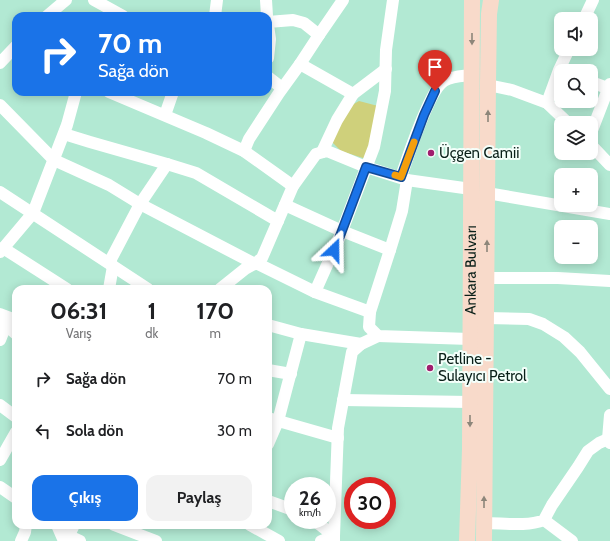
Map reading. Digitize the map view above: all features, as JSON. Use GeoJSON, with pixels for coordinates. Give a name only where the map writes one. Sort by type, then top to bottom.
{"type":"FeatureCollection","features":[{"type":"Feature","properties":{"kind":"main road","name":"Ankara Bulvarı"},"geometry":{"type":"LineString","coordinates":[[467,541],[470,449],[471,189],[471,75],[468,1]]}},
{"type":"Feature","properties":{"kind":"main road","name":"Ankara Bulvarı"},"geometry":{"type":"LineString","coordinates":[[484,541],[489,5]]}},
{"type":"Feature","properties":{"kind":"main road"},"geometry":{"type":"LineString","coordinates":[[462,541],[468,519]]}},
{"type":"Feature","properties":{"kind":"main road"},"geometry":{"type":"LineString","coordinates":[[484,523],[490,541]]}},
{"type":"Feature","properties":{"kind":"street"},"geometry":{"type":"LineString","coordinates":[[52,12],[66,0]]}},
{"type":"Feature","properties":{"kind":"street"},"geometry":{"type":"LineString","coordinates":[[94,0],[116,12]]}},
{"type":"Feature","properties":{"kind":"street"},"geometry":{"type":"LineString","coordinates":[[216,12],[217,0]]}},
{"type":"Feature","properties":{"kind":"street"},"geometry":{"type":"LineString","coordinates":[[266,0],[267,12]]}},
{"type":"Feature","properties":{"kind":"street"},"geometry":{"type":"LineString","coordinates":[[244,151],[282,88],[343,0]]}},
{"type":"Feature","properties":{"kind":"street"},"geometry":{"type":"LineString","coordinates":[[315,292],[342,231],[374,146],[385,91],[386,50],[393,0]]}},
{"type":"Feature","properties":{"kind":"street"},"geometry":{"type":"LineString","coordinates":[[587,12],[593,0]]}},
{"type":"Feature","properties":{"kind":"street"},"geometry":{"type":"LineString","coordinates":[[272,22],[298,21],[304,23],[319,35]]}},
{"type":"Feature","properties":{"kind":"street"},"geometry":{"type":"LineString","coordinates":[[300,64],[353,94]]}},
{"type":"Feature","properties":{"kind":"street"},"geometry":{"type":"LineString","coordinates":[[322,152],[337,120],[353,94],[386,69]]}},
{"type":"Feature","properties":{"kind":"street"},"geometry":{"type":"LineString","coordinates":[[378,336],[369,327],[370,312],[402,211],[404,178],[424,115],[435,91],[443,81],[471,75]]}},
{"type":"Feature","properties":{"kind":"street"},"geometry":{"type":"LineString","coordinates":[[272,80],[282,88]]}},
{"type":"Feature","properties":{"kind":"street"},"geometry":{"type":"LineString","coordinates":[[598,84],[609,87],[598,116]]}},
{"type":"Feature","properties":{"kind":"street"},"geometry":{"type":"LineString","coordinates":[[488,85],[512,90],[547,103],[561,116]]}},
{"type":"Feature","properties":{"kind":"street"},"geometry":{"type":"LineString","coordinates":[[547,103],[554,86]]}},
{"type":"Feature","properties":{"kind":"street"},"geometry":{"type":"LineString","coordinates":[[60,285],[1,250],[32,213],[64,134],[75,96]]}},
{"type":"Feature","properties":{"kind":"street"},"geometry":{"type":"LineString","coordinates":[[118,96],[206,133],[244,151],[293,186]]}},
{"type":"Feature","properties":{"kind":"street"},"geometry":{"type":"LineString","coordinates":[[165,116],[172,96]]}},
{"type":"Feature","properties":{"kind":"street"},"geometry":{"type":"LineString","coordinates":[[0,105],[54,160],[109,185],[140,204],[315,292],[370,312]]}},
{"type":"Feature","properties":{"kind":"street"},"geometry":{"type":"LineString","coordinates":[[64,134],[196,173],[278,221]]}},
{"type":"Feature","properties":{"kind":"street"},"geometry":{"type":"LineString","coordinates":[[225,285],[262,258],[293,186],[316,154],[328,150],[366,167],[404,178],[471,189]]}},
{"type":"Feature","properties":{"kind":"street"},"geometry":{"type":"LineString","coordinates":[[598,152],[610,165]]}},
{"type":"Feature","properties":{"kind":"street"},"geometry":{"type":"LineString","coordinates":[[109,285],[111,265],[140,204],[167,164]]}},
{"type":"Feature","properties":{"kind":"street"},"geometry":{"type":"LineString","coordinates":[[0,192],[142,285]]}},
{"type":"Feature","properties":{"kind":"street"},"geometry":{"type":"LineString","coordinates":[[487,193],[610,214]]}},
{"type":"Feature","properties":{"kind":"street"},"geometry":{"type":"LineString","coordinates":[[285,205],[342,231],[390,250]]}},
{"type":"Feature","properties":{"kind":"street"},"geometry":{"type":"LineString","coordinates":[[486,278],[558,278],[610,281]]}},
{"type":"Feature","properties":{"kind":"street"},"geometry":{"type":"LineString","coordinates":[[0,314],[8,322],[0,340]]}},
{"type":"Feature","properties":{"kind":"street"},"geometry":{"type":"LineString","coordinates":[[486,318],[529,319],[543,324],[564,337],[580,352],[610,389]]}},
{"type":"Feature","properties":{"kind":"street"},"geometry":{"type":"LineString","coordinates":[[272,326],[301,334],[361,344]]}},
{"type":"Feature","properties":{"kind":"street"},"geometry":{"type":"LineString","coordinates":[[301,334],[291,374],[273,419],[338,438]]}},
{"type":"Feature","properties":{"kind":"street"},"geometry":{"type":"LineString","coordinates":[[334,538],[338,428],[352,352],[361,344],[378,336],[470,339]]}},
{"type":"Feature","properties":{"kind":"street"},"geometry":{"type":"LineString","coordinates":[[272,371],[291,374]]}},
{"type":"Feature","properties":{"kind":"street"},"geometry":{"type":"LineString","coordinates":[[343,400],[470,402]]}},
{"type":"Feature","properties":{"kind":"street"},"geometry":{"type":"LineString","coordinates":[[0,405],[12,414]]}},
{"type":"Feature","properties":{"kind":"street"},"geometry":{"type":"LineString","coordinates":[[484,523],[525,524],[537,523],[544,520],[552,505],[588,451],[598,443],[609,441],[610,415]]}},
{"type":"Feature","properties":{"kind":"street"},"geometry":{"type":"LineString","coordinates":[[0,460],[12,439]]}},
{"type":"Feature","properties":{"kind":"street"},"geometry":{"type":"LineString","coordinates":[[0,486],[12,495]]}},
{"type":"Feature","properties":{"kind":"street"},"geometry":{"type":"LineString","coordinates":[[272,502],[284,507]]}},
{"type":"Feature","properties":{"kind":"street"},"geometry":{"type":"LineString","coordinates":[[544,520],[572,541]]}},
{"type":"Feature","properties":{"kind":"street"},"geometry":{"type":"LineString","coordinates":[[21,541],[25,529]]}},
{"type":"Feature","properties":{"kind":"street"},"geometry":{"type":"LineString","coordinates":[[60,529],[66,539],[80,541]]}},
{"type":"Feature","properties":{"kind":"street"},"geometry":{"type":"LineString","coordinates":[[66,539],[72,529]]}},
{"type":"Feature","properties":{"kind":"street"},"geometry":{"type":"LineString","coordinates":[[127,529],[144,534],[156,541]]}},
{"type":"Feature","properties":{"kind":"street"},"geometry":{"type":"LineString","coordinates":[[257,529],[279,541]]}},
{"type":"Feature","properties":{"kind":"street"},"geometry":{"type":"LineString","coordinates":[[324,529],[334,538]]}},
{"type":"Feature","properties":{"kind":"street"},"geometry":{"type":"LineString","coordinates":[[321,541],[334,538]]}},
{"type":"Feature","properties":{"kind":"shaded area"},"geometry":{"type":"Polygon","coordinates":[[[359,101],[378,106],[366,159],[341,151],[331,141],[352,105],[359,101]]]}},
{"type":"Feature","properties":{"kind":"slow traffic"},"geometry":{"type":"LineString","coordinates":[[395,175],[401,177],[414,142]]}},
{"type":"Feature","properties":{"kind":"place","name":"Üçgen Camii"},"geometry":{"type":"Point","coordinates":[431,153]}},
{"type":"Feature","properties":{"kind":"place","name":"Petline - Sulayıcı Petrol"},"geometry":{"type":"Point","coordinates":[430,368]}},
{"type":"Feature","properties":{"kind":"route"},"geometry":{"type":"LineString","coordinates":[[334,250],[366,167],[401,177],[424,115],[435,91]]}}]}
